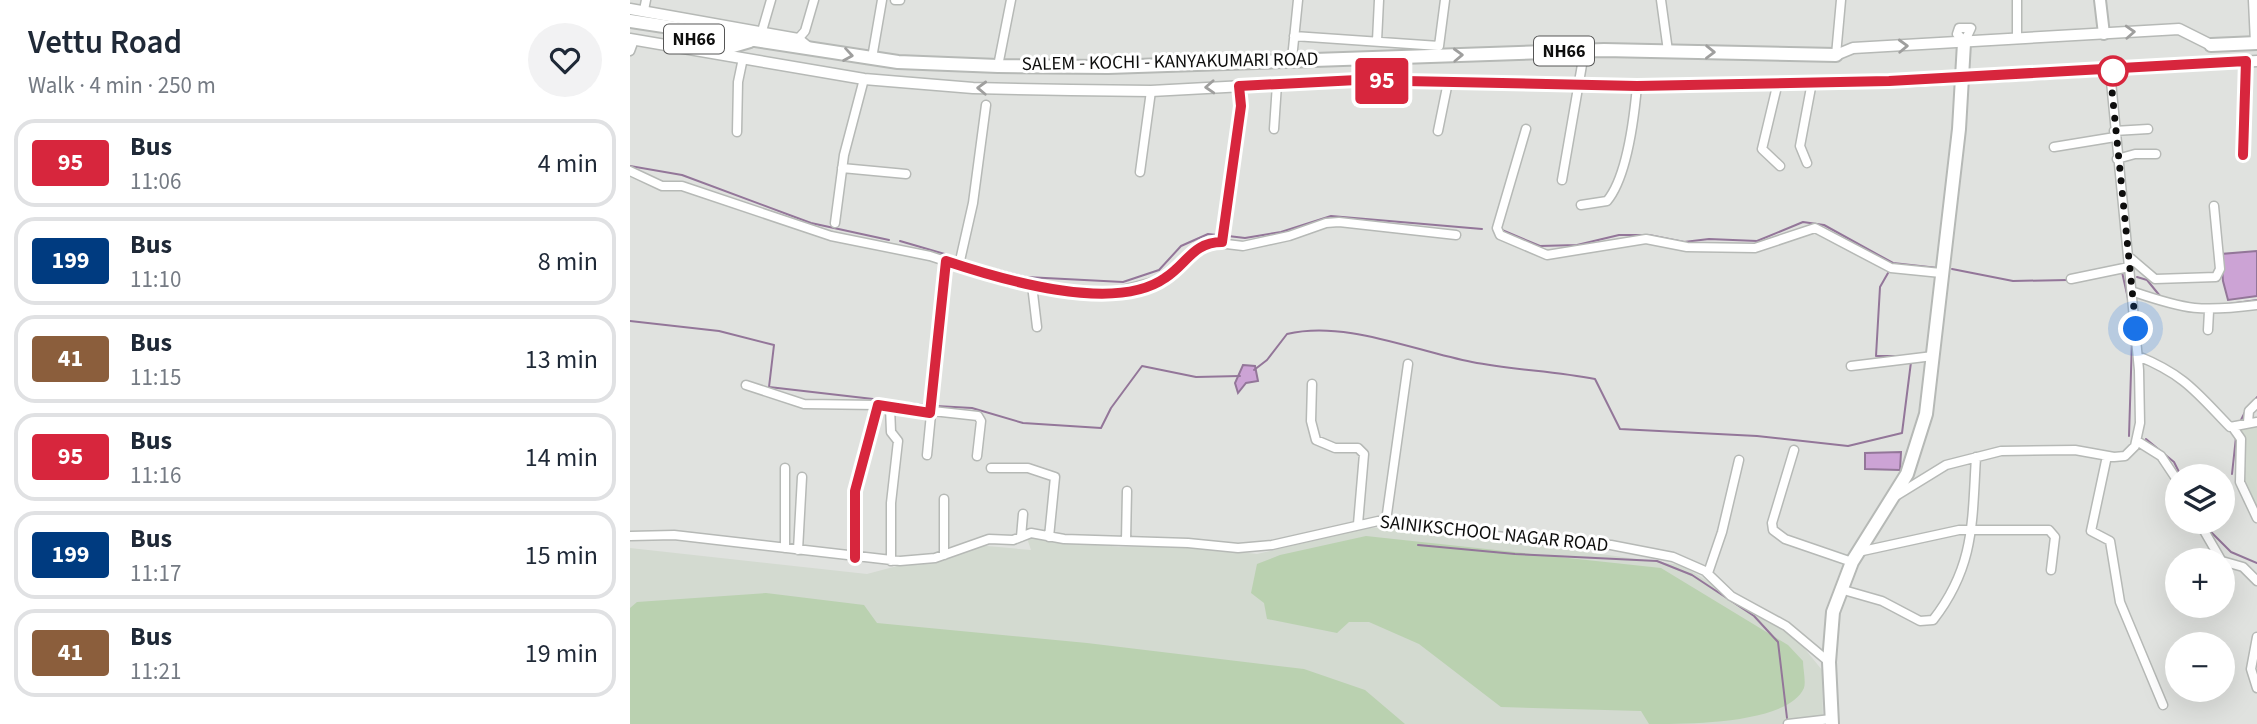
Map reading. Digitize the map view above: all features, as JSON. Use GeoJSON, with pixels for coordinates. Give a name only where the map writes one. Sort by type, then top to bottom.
{"type":"FeatureCollection","features":[{"type":"Feature","properties":{"kind":"main road"},"geometry":{"type":"LineString","coordinates":[[2100,0],[2104,34]]}},
{"type":"Feature","properties":{"kind":"main road","name":"SALEM - KOCHI - KANYAKUMARI ROAD"},"geometry":{"type":"LineString","coordinates":[[630,21],[732,36],[760,35],[809,48],[872,58],[998,66],[1108,67],[1604,50],[1836,55]]}},
{"type":"Feature","properties":{"kind":"main road","name":"SALEM - KOCHI - KANYAKUMARI ROAD"},"geometry":{"type":"LineString","coordinates":[[631,36],[733,46],[760,35]]}},
{"type":"Feature","properties":{"kind":"main road"},"geometry":{"type":"LineString","coordinates":[[1831,721],[1829,662],[1833,612],[1840,589],[1855,557],[1894,497],[1919,443],[1926,414],[1963,77],[1964,41]]}},
{"type":"Feature","properties":{"kind":"main road"},"geometry":{"type":"LineString","coordinates":[[2211,45],[2256,43]]}},
{"type":"Feature","properties":{"kind":"street"},"geometry":{"type":"LineString","coordinates":[[760,35],[771,0]]}},
{"type":"Feature","properties":{"kind":"street"},"geometry":{"type":"LineString","coordinates":[[798,38],[806,31],[814,0]]}},
{"type":"Feature","properties":{"kind":"street"},"geometry":{"type":"LineString","coordinates":[[872,58],[882,0]]}},
{"type":"Feature","properties":{"kind":"street"},"geometry":{"type":"LineString","coordinates":[[998,66],[1011,0]]}},
{"type":"Feature","properties":{"kind":"street"},"geometry":{"type":"LineString","coordinates":[[1292,59],[1298,0]]}},
{"type":"Feature","properties":{"kind":"street"},"geometry":{"type":"LineString","coordinates":[[1377,41],[1378,0]]}},
{"type":"Feature","properties":{"kind":"street"},"geometry":{"type":"LineString","coordinates":[[1294,36],[1439,46],[1445,0]]}},
{"type":"Feature","properties":{"kind":"street"},"geometry":{"type":"LineString","coordinates":[[1661,0],[1668,51]]}},
{"type":"Feature","properties":{"kind":"street"},"geometry":{"type":"LineString","coordinates":[[1841,0],[1836,55],[1853,48],[2179,29],[2211,45]]}},
{"type":"Feature","properties":{"kind":"street"},"geometry":{"type":"LineString","coordinates":[[2017,0],[2017,39]]}},
{"type":"Feature","properties":{"kind":"street"},"geometry":{"type":"LineString","coordinates":[[2253,0],[2256,43]]}},
{"type":"Feature","properties":{"kind":"street"},"geometry":{"type":"LineString","coordinates":[[630,9],[645,5],[760,35],[798,38],[809,48]]}},
{"type":"Feature","properties":{"kind":"street"},"geometry":{"type":"LineString","coordinates":[[630,51],[631,36],[864,79],[973,88],[1152,90],[1357,80],[1637,86],[1812,82],[2110,71],[2252,61],[2243,155]]}},
{"type":"Feature","properties":{"kind":"street"},"geometry":{"type":"LineString","coordinates":[[737,132],[738,82],[743,58]]}},
{"type":"Feature","properties":{"kind":"street"},"geometry":{"type":"LineString","coordinates":[[1562,180],[1583,59]]}},
{"type":"Feature","properties":{"kind":"street"},"geometry":{"type":"LineString","coordinates":[[1894,497],[1946,465],[2001,451],[2075,450],[2107,456],[2125,456],[2133,450],[2137,441],[2138,356],[2134,292],[2117,159],[2110,71]]}},
{"type":"Feature","properties":{"kind":"street"},"geometry":{"type":"LineString","coordinates":[[835,223],[842,168],[864,79]]}},
{"type":"Feature","properties":{"kind":"street"},"geometry":{"type":"LineString","coordinates":[[1438,131],[1448,82]]}},
{"type":"Feature","properties":{"kind":"street"},"geometry":{"type":"LineString","coordinates":[[1778,82],[1762,149],[1780,166]]}},
{"type":"Feature","properties":{"kind":"street"},"geometry":{"type":"LineString","coordinates":[[1807,163],[1800,146],[1812,82]]}},
{"type":"Feature","properties":{"kind":"street"},"geometry":{"type":"LineString","coordinates":[[1274,130],[1277,84]]}},
{"type":"Feature","properties":{"kind":"street"},"geometry":{"type":"LineString","coordinates":[[1222,242],[1241,106],[1239,86]]}},
{"type":"Feature","properties":{"kind":"street"},"geometry":{"type":"LineString","coordinates":[[1581,205],[1607,201],[1616,190],[1637,86]]}},
{"type":"Feature","properties":{"kind":"street"},"geometry":{"type":"LineString","coordinates":[[1140,172],[1152,90]]}},
{"type":"Feature","properties":{"kind":"street"},"geometry":{"type":"LineString","coordinates":[[959,265],[973,204],[986,105]]}},
{"type":"Feature","properties":{"kind":"street"},"geometry":{"type":"LineString","coordinates":[[1525,129],[1497,228],[1500,234],[1547,255],[1646,239],[1687,247],[1755,248],[1815,228],[1891,268],[1941,273]]}},
{"type":"Feature","properties":{"kind":"street"},"geometry":{"type":"LineString","coordinates":[[2054,147],[2148,129]]}},
{"type":"Feature","properties":{"kind":"street"},"geometry":{"type":"LineString","coordinates":[[2117,159],[2135,154],[2156,154]]}},
{"type":"Feature","properties":{"kind":"street"},"geometry":{"type":"LineString","coordinates":[[842,168],[906,174]]}},
{"type":"Feature","properties":{"kind":"street"},"geometry":{"type":"LineString","coordinates":[[630,171],[662,186],[682,186],[831,236],[946,261],[1009,282],[1103,295],[1165,279],[1199,246],[1222,242],[1243,246],[1289,236],[1326,223],[1339,222],[1456,235]]}},
{"type":"Feature","properties":{"kind":"street"},"geometry":{"type":"LineString","coordinates":[[2128,256],[2155,279],[2216,277],[2220,269],[2214,206]]}},
{"type":"Feature","properties":{"kind":"street"},"geometry":{"type":"LineString","coordinates":[[927,455],[946,261]]}},
{"type":"Feature","properties":{"kind":"street"},"geometry":{"type":"LineString","coordinates":[[2071,279],[2129,267]]}},
{"type":"Feature","properties":{"kind":"street"},"geometry":{"type":"LineString","coordinates":[[1032,285],[1037,327]]}},
{"type":"Feature","properties":{"kind":"street"},"geometry":{"type":"LineString","coordinates":[[2134,292],[2178,307],[2208,311],[2257,305]]}},
{"type":"Feature","properties":{"kind":"street"},"geometry":{"type":"LineString","coordinates":[[2208,311],[2208,330]]}},
{"type":"Feature","properties":{"kind":"street"},"geometry":{"type":"LineString","coordinates":[[1851,366],[1933,356]]}},
{"type":"Feature","properties":{"kind":"street"},"geometry":{"type":"LineString","coordinates":[[2138,356],[2175,373],[2234,429],[2241,439],[2239,482],[2257,518]]}},
{"type":"Feature","properties":{"kind":"street"},"geometry":{"type":"LineString","coordinates":[[1386,521],[1408,364]]}},
{"type":"Feature","properties":{"kind":"street"},"geometry":{"type":"LineString","coordinates":[[1312,384],[1311,421],[1316,440],[1335,448],[1358,448],[1364,454],[1359,524]]}},
{"type":"Feature","properties":{"kind":"street"},"geometry":{"type":"LineString","coordinates":[[746,385],[804,404],[878,405],[980,418],[977,456]]}},
{"type":"Feature","properties":{"kind":"street"},"geometry":{"type":"LineString","coordinates":[[2234,429],[2253,422],[2249,411],[2257,403]]}},
{"type":"Feature","properties":{"kind":"street"},"geometry":{"type":"LineString","coordinates":[[855,558],[855,491],[878,405]]}},
{"type":"Feature","properties":{"kind":"street"},"geometry":{"type":"LineString","coordinates":[[890,407],[891,432],[898,442],[891,503],[891,561]]}},
{"type":"Feature","properties":{"kind":"street"},"geometry":{"type":"LineString","coordinates":[[2137,441],[2161,456],[2166,464]]}},
{"type":"Feature","properties":{"kind":"street"},"geometry":{"type":"LineString","coordinates":[[1794,450],[1772,523],[1773,530],[1785,539],[1855,557],[1972,529],[2049,530],[2055,537],[2051,570]]}},
{"type":"Feature","properties":{"kind":"street"},"geometry":{"type":"LineString","coordinates":[[2107,456],[2091,531],[2110,541],[2120,602],[2163,705]]}},
{"type":"Feature","properties":{"kind":"street"},"geometry":{"type":"LineString","coordinates":[[1840,589],[1882,601],[1927,622],[1933,620],[1956,588],[1964,570],[1972,529],[1976,457]]}},
{"type":"Feature","properties":{"kind":"street"},"geometry":{"type":"LineString","coordinates":[[1709,573],[1739,460]]}},
{"type":"Feature","properties":{"kind":"street"},"geometry":{"type":"LineString","coordinates":[[785,468],[785,548]]}},
{"type":"Feature","properties":{"kind":"street"},"geometry":{"type":"LineString","coordinates":[[991,468],[1028,468],[1055,477],[1057,481],[1049,537]]}},
{"type":"Feature","properties":{"kind":"street"},"geometry":{"type":"LineString","coordinates":[[798,550],[802,477]]}},
{"type":"Feature","properties":{"kind":"street"},"geometry":{"type":"LineString","coordinates":[[1126,541],[1127,491]]}},
{"type":"Feature","properties":{"kind":"street"},"geometry":{"type":"LineString","coordinates":[[944,499],[944,555]]}},
{"type":"Feature","properties":{"kind":"street"},"geometry":{"type":"LineString","coordinates":[[1021,537],[1023,514]]}},
{"type":"Feature","properties":{"kind":"street","name":"SAINIKSCHOOL NAGAR ROAD"},"geometry":{"type":"LineString","coordinates":[[630,536],[674,535],[891,561],[944,555],[989,539],[1021,537],[1031,533],[1049,537],[1238,548],[1272,545],[1359,524],[1386,521],[1520,539],[1611,545],[1674,556],[1709,573],[1731,596],[1786,626],[1829,662]]}},
{"type":"Feature","properties":{"kind":"street"},"geometry":{"type":"LineString","coordinates":[[2235,564],[2243,567],[2257,581]]}},
{"type":"Feature","properties":{"kind":"street"},"geometry":{"type":"LineString","coordinates":[[2257,637],[2251,669],[2257,688]]}},
{"type":"Feature","properties":{"kind":"street"},"geometry":{"type":"LineString","coordinates":[[1788,724],[1831,721]]}},
{"type":"Feature","properties":{"kind":"shaded area"},"geometry":{"type":"Polygon","coordinates":[[[2257,251],[2257,296],[2228,300],[2221,254],[2257,251]]]}},
{"type":"Feature","properties":{"kind":"shaded area"},"geometry":{"type":"Polygon","coordinates":[[[1243,365],[1255,366],[1258,381],[1246,383],[1238,393],[1235,383],[1243,365]]]}},
{"type":"Feature","properties":{"kind":"shaded area"},"geometry":{"type":"Polygon","coordinates":[[[2251,425],[2257,426],[2257,508],[2243,484],[2245,443],[2240,430],[2251,425]]]}},
{"type":"Feature","properties":{"kind":"shaded area"},"geometry":{"type":"Polygon","coordinates":[[[1901,452],[1900,470],[1865,469],[1865,453],[1901,452]]]}},
{"type":"Feature","properties":{"kind":"shaded area"},"geometry":{"type":"Polygon","coordinates":[[[1404,527],[1681,565],[1716,586],[1727,599],[1775,623],[1800,643],[1822,670],[1823,724],[630,724],[630,548],[867,574],[976,545],[1031,550],[1026,535],[1119,547],[1189,546],[1257,554],[1368,528],[1404,527]]]}},
{"type":"Feature","properties":{"kind":"green space"},"geometry":{"type":"Polygon","coordinates":[[[1366,536],[1661,568],[1788,645],[1803,661],[1804,688],[1794,700],[1779,709],[1736,720],[1711,722],[1649,724],[1641,711],[1501,707],[1419,644],[1369,622],[1349,622],[1337,633],[1267,619],[1264,603],[1251,593],[1257,564],[1280,555],[1366,536]]]}},
{"type":"Feature","properties":{"kind":"green space"},"geometry":{"type":"Polygon","coordinates":[[[766,593],[864,605],[877,623],[1087,643],[1304,669],[1365,690],[1405,724],[630,724],[630,608],[637,602],[766,593]]]}},
{"type":"Feature","properties":{"kind":"waterway"},"geometry":{"type":"LineString","coordinates":[[630,166],[682,175],[811,223],[889,240]]}},
{"type":"Feature","properties":{"kind":"waterway"},"geometry":{"type":"LineString","coordinates":[[1228,236],[1245,238],[1281,232],[1331,216],[1482,229]]}},
{"type":"Feature","properties":{"kind":"waterway"},"geometry":{"type":"LineString","coordinates":[[1502,230],[1540,246],[1577,245],[1619,235],[1649,235],[1684,242],[1709,239],[1757,241],[1803,222],[1824,225],[1893,263],[1938,268]]}},
{"type":"Feature","properties":{"kind":"waterway"},"geometry":{"type":"LineString","coordinates":[[966,262],[1026,277],[1123,282],[1159,270],[1181,246],[1208,234],[1217,235]]}},
{"type":"Feature","properties":{"kind":"waterway"},"geometry":{"type":"LineString","coordinates":[[900,241],[955,257]]}},
{"type":"Feature","properties":{"kind":"waterway"},"geometry":{"type":"LineString","coordinates":[[1952,269],[2013,281],[2068,280]]}},
{"type":"Feature","properties":{"kind":"waterway"},"geometry":{"type":"LineString","coordinates":[[2122,272],[2129,303]]}},
{"type":"Feature","properties":{"kind":"waterway"},"geometry":{"type":"LineString","coordinates":[[1888,273],[1880,287],[1876,356],[1898,356]]}},
{"type":"Feature","properties":{"kind":"waterway"},"geometry":{"type":"LineString","coordinates":[[2137,277],[2147,280],[2160,296]]}},
{"type":"Feature","properties":{"kind":"waterway"},"geometry":{"type":"LineString","coordinates":[[2222,305],[2257,300]]}},
{"type":"Feature","properties":{"kind":"waterway"},"geometry":{"type":"LineString","coordinates":[[630,321],[719,331],[774,345],[769,387],[925,405]]}},
{"type":"Feature","properties":{"kind":"waterway"},"geometry":{"type":"LineString","coordinates":[[1254,370],[1267,360],[1287,334],[1309,331],[1356,334],[1472,362],[1595,379],[1620,429],[1757,436],[1848,446],[1902,433],[1911,362]]}},
{"type":"Feature","properties":{"kind":"waterway"},"geometry":{"type":"LineString","coordinates":[[2129,436],[2132,340]]}},
{"type":"Feature","properties":{"kind":"waterway"},"geometry":{"type":"LineString","coordinates":[[936,406],[972,408],[1023,423],[1101,428],[1111,408],[1142,366],[1196,377],[1240,376]]}},
{"type":"Feature","properties":{"kind":"waterway"},"geometry":{"type":"LineString","coordinates":[[2253,402],[2257,397]]}},
{"type":"Feature","properties":{"kind":"waterway"},"geometry":{"type":"LineString","coordinates":[[2241,420],[2245,412]]}},
{"type":"Feature","properties":{"kind":"waterway"},"geometry":{"type":"LineString","coordinates":[[2233,464],[2236,437]]}},
{"type":"Feature","properties":{"kind":"waterway"},"geometry":{"type":"LineString","coordinates":[[2146,439],[2175,464]]}},
{"type":"Feature","properties":{"kind":"waterway"},"geometry":{"type":"LineString","coordinates":[[2213,534],[2231,552],[2257,563]]}},
{"type":"Feature","properties":{"kind":"waterway"},"geometry":{"type":"LineString","coordinates":[[1418,545],[1515,554],[1657,561],[1692,575],[1754,616],[1778,642],[1787,718]]}},
{"type":"Feature","properties":{"kind":"bus line","name":"95"},"geometry":{"type":"LineString","coordinates":[[855,558],[855,491],[878,405],[930,413],[946,261],[1009,282],[1103,295],[1165,279],[1199,246],[1222,242],[1241,106],[1239,86],[1357,80],[1637,86],[1916,81],[2246,61],[2243,155]]}},
{"type":"Feature","properties":{"kind":"route"},"geometry":{"type":"LineString","coordinates":[[2113,71],[2110,71],[2114,130],[2136,329]]}}]}
